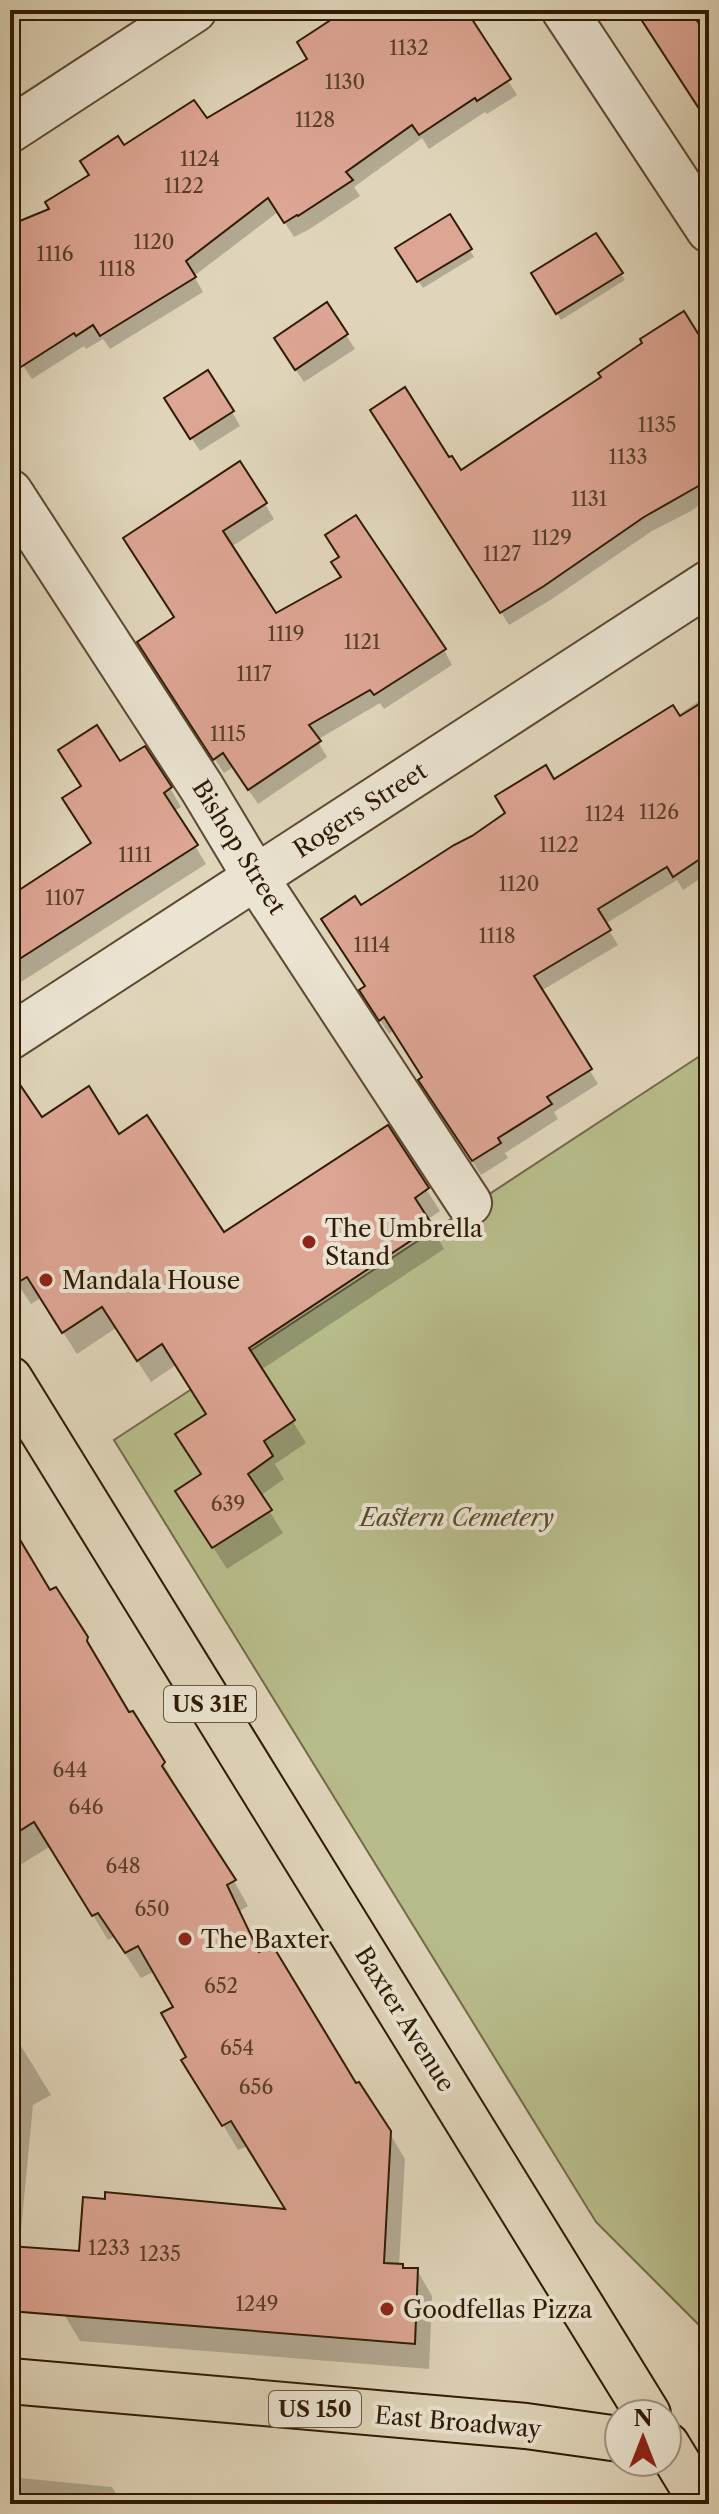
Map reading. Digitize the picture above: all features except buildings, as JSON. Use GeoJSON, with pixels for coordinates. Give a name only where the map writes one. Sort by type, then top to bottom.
{"type":"FeatureCollection","features":[{"type":"Feature","properties":{"kind":"main road","name":"Baxter Avenue"},"geometry":{"type":"LineString","coordinates":[[10,1379],[638,2398]]}},
{"type":"Feature","properties":{"kind":"main road","name":"East Broadway"},"geometry":{"type":"LineString","coordinates":[[10,2381],[526,2426],[603,2437]]}},
{"type":"Feature","properties":{"kind":"main road"},"geometry":{"type":"LineString","coordinates":[[683,2472],[703,2504]]}},
{"type":"Feature","properties":{"kind":"street"},"geometry":{"type":"LineString","coordinates":[[10,130],[194,10]]}},
{"type":"Feature","properties":{"kind":"street"},"geometry":{"type":"LineString","coordinates":[[564,10],[709,230]]}},
{"type":"Feature","properties":{"kind":"street","name":"Bishop Street"},"geometry":{"type":"LineString","coordinates":[[10,492],[202,788],[256,878],[469,1203]]}},
{"type":"Feature","properties":{"kind":"street","name":"Rogers Street"},"geometry":{"type":"LineString","coordinates":[[10,1037],[709,583]]}},
{"type":"Feature","properties":{"kind":"street"},"geometry":{"type":"LineString","coordinates":[[683,2459],[709,2479]]}},
{"type":"Feature","properties":{"kind":"green space","name":"Eastern Cemetery"},"geometry":{"type":"Polygon","coordinates":[[[709,1050],[709,2335],[596,2222],[114,1440],[709,1050]]]}},
{"type":"Feature","properties":{"kind":"place","name":"The Umbrella Stand"},"geometry":{"type":"Point","coordinates":[309,1242]}},
{"type":"Feature","properties":{"kind":"place","name":"Mandala House"},"geometry":{"type":"Point","coordinates":[46,1280]}},
{"type":"Feature","properties":{"kind":"place","name":"The Baxter"},"geometry":{"type":"Point","coordinates":[185,1939]}},
{"type":"Feature","properties":{"kind":"place","name":"Goodfellas Pizza"},"geometry":{"type":"Point","coordinates":[387,2309]}}]}
